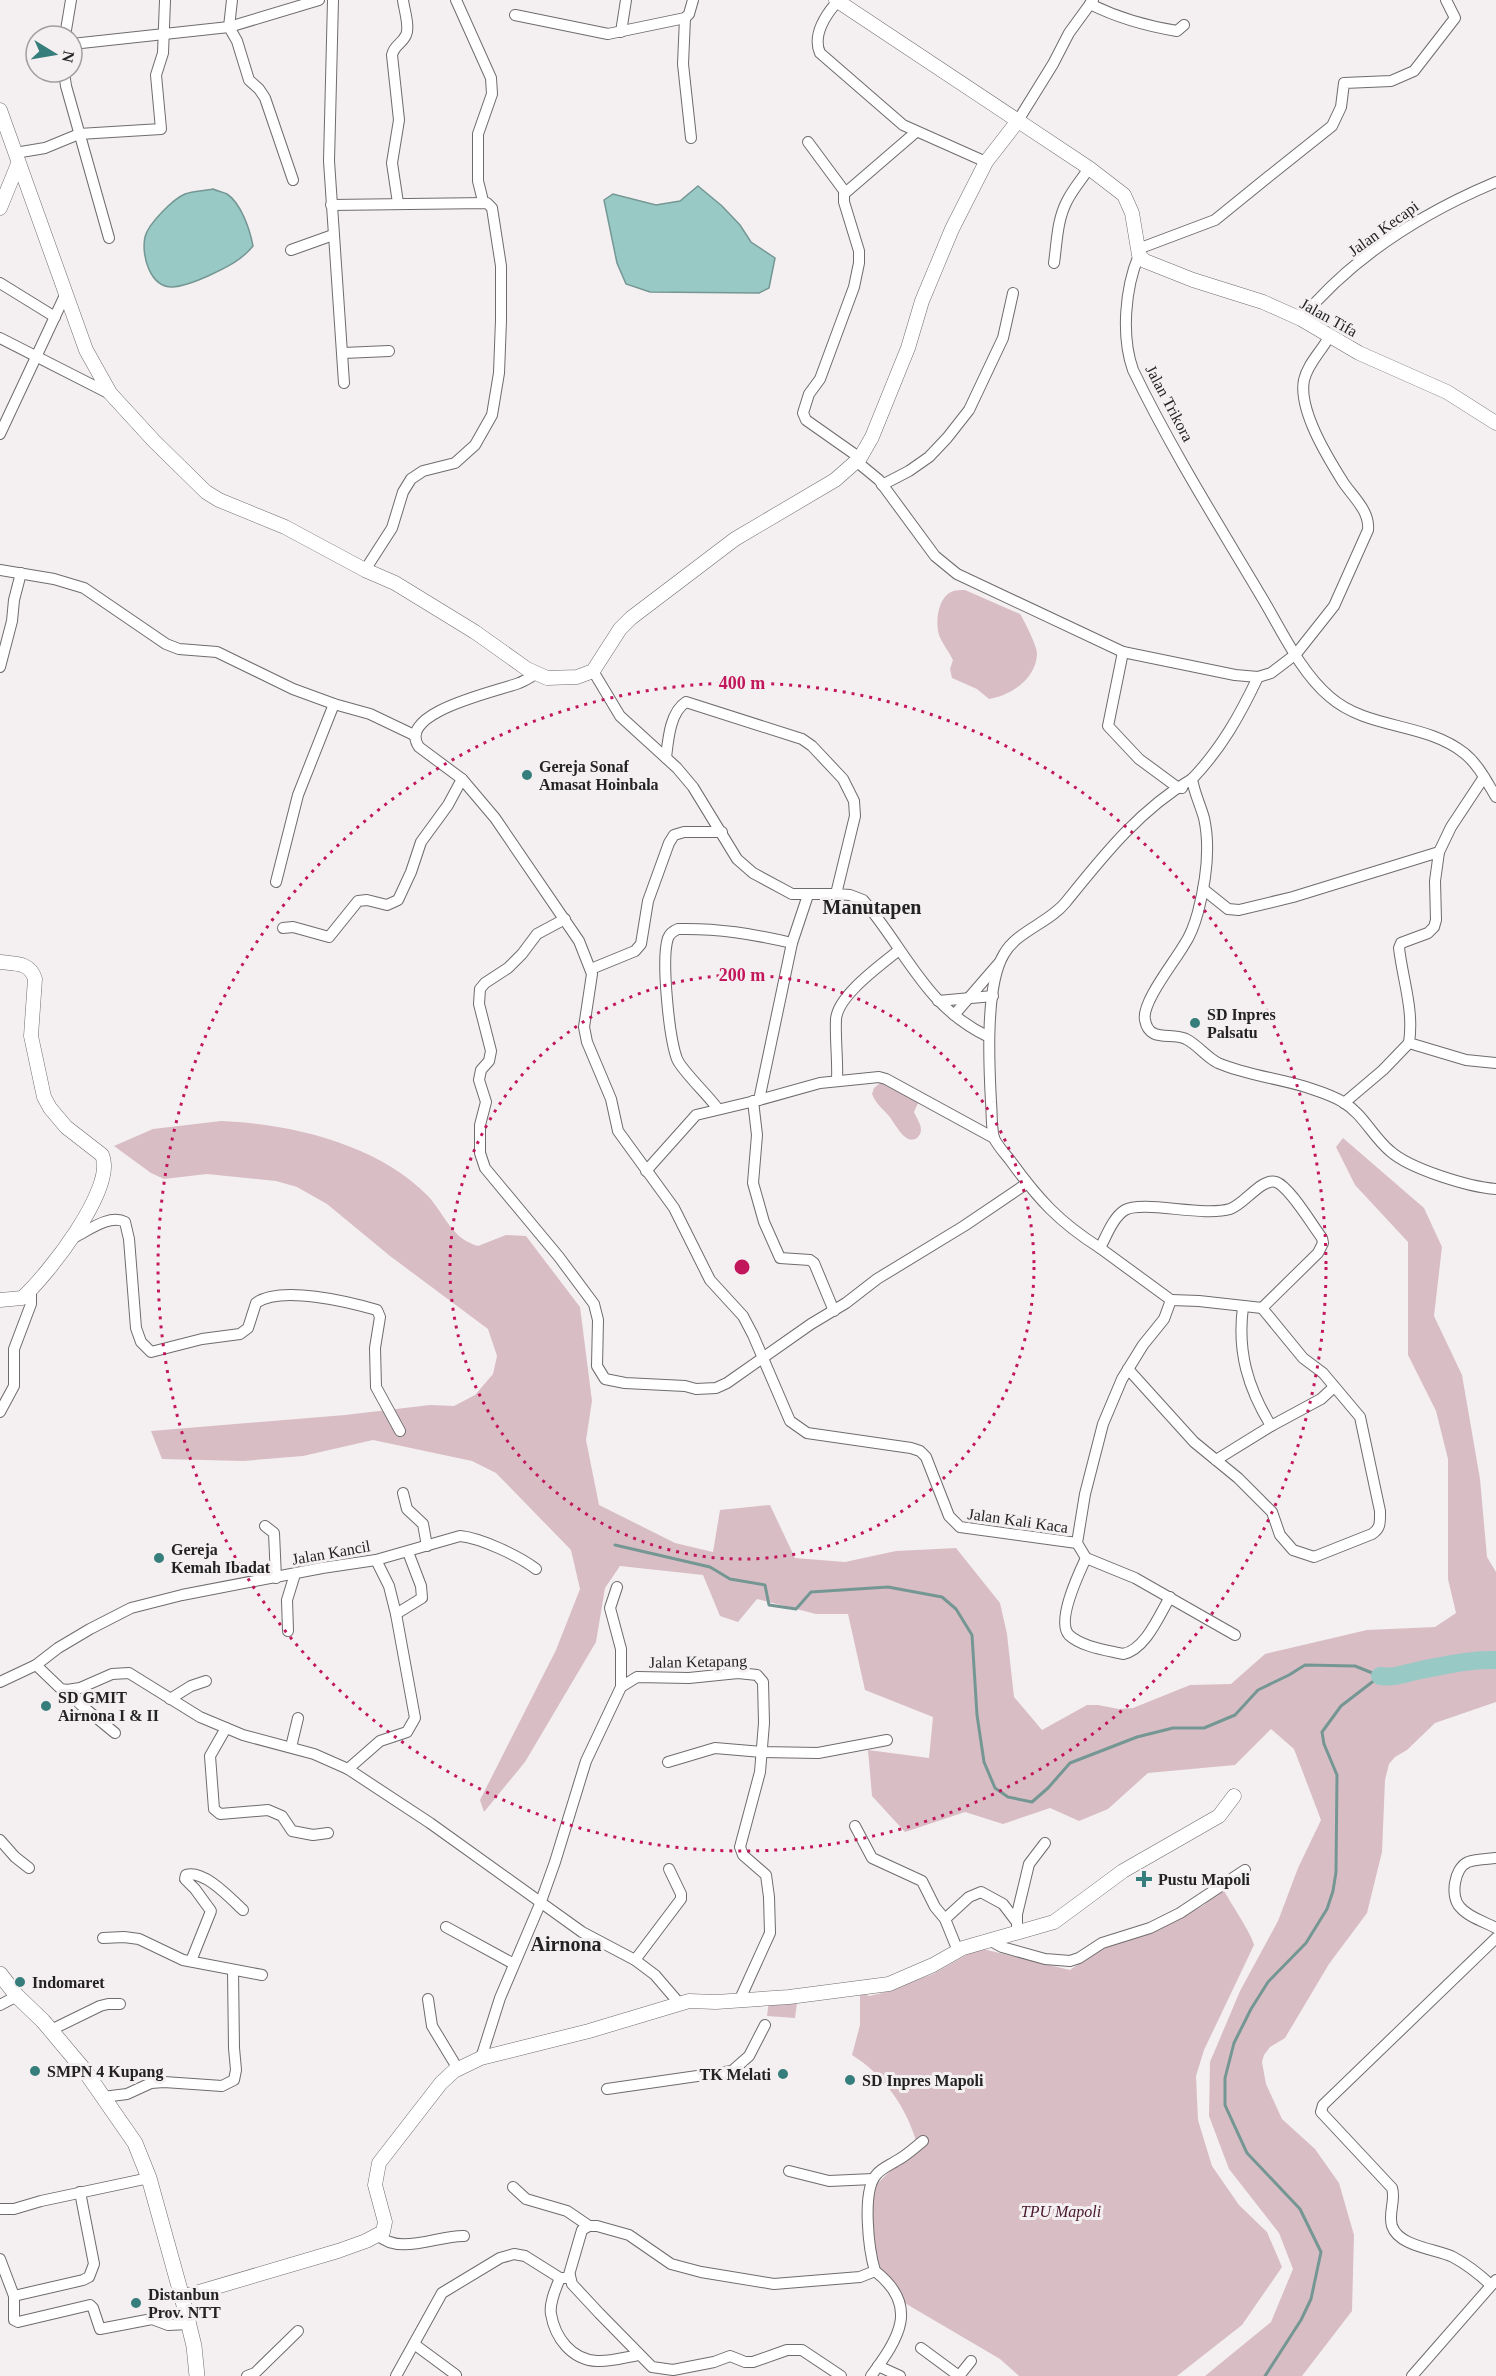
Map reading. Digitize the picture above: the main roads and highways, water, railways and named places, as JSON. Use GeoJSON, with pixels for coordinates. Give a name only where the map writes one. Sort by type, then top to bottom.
{"type":"FeatureCollection","features":[{"type":"Feature","properties":{"kind":"main road"},"geometry":{"type":"LineString","coordinates":[[0,1974],[17,1996],[51,2030],[128,2130],[149,2178],[194,2346],[197,2376]]}},
{"type":"Feature","properties":{"kind":"water"},"geometry":{"type":"Polygon","coordinates":[[[698,186],[740,225],[751,242],[775,258],[769,288],[759,293],[650,292],[626,284],[617,263],[604,200],[613,194],[656,205],[680,201],[698,186]]]}},
{"type":"Feature","properties":{"kind":"water"},"geometry":{"type":"Polygon","coordinates":[[[213,189],[227,194],[237,204],[247,225],[253,246],[238,260],[208,276],[182,286],[165,286],[153,276],[146,261],[144,244],[147,232],[162,212],[180,197],[188,193],[213,189]]]}},
{"type":"Feature","properties":{"kind":"waterway"},"geometry":{"type":"LineString","coordinates":[[615,1545],[710,1567],[730,1579],[765,1585],[769,1605],[796,1609],[811,1592],[888,1587],[942,1597],[956,1609],[972,1635],[977,1715],[984,1762],[995,1788],[1008,1797],[1032,1802],[1070,1763],[1137,1737],[1173,1728],[1204,1728],[1235,1715],[1258,1690],[1305,1665],[1355,1666],[1380,1676]]}},
{"type":"Feature","properties":{"kind":"waterway"},"geometry":{"type":"LineString","coordinates":[[1380,1676],[1396,1676],[1468,1661],[1496,1660]]}},
{"type":"Feature","properties":{"kind":"waterway"},"geometry":{"type":"LineString","coordinates":[[1265,2376],[1301,2320],[1311,2299],[1321,2252],[1300,2209],[1247,2153],[1225,2105],[1225,2078],[1234,2043],[1251,2009],[1268,1982],[1306,1943],[1327,1909],[1336,1872],[1337,1775],[1324,1744],[1322,1732],[1341,1706],[1380,1676]]}},
{"type":"Feature","properties":{"kind":"place","name":"Gereja Sonaf Amasat Hoinbala"},"geometry":{"type":"Point","coordinates":[527,775]}},
{"type":"Feature","properties":{"kind":"place","name":"SD Inpres Palsatu"},"geometry":{"type":"Point","coordinates":[1195,1023]}},
{"type":"Feature","properties":{"kind":"place","name":"Gereja Kemah Ibadat"},"geometry":{"type":"Point","coordinates":[159,1558]}},
{"type":"Feature","properties":{"kind":"place","name":"SD GMIT Airnona I & II"},"geometry":{"type":"Point","coordinates":[46,1706]}},
{"type":"Feature","properties":{"kind":"place","name":"Pustu Mapoli"},"geometry":{"type":"Point","coordinates":[1144,1879]}},
{"type":"Feature","properties":{"kind":"place","name":"Indomaret"},"geometry":{"type":"Point","coordinates":[20,1982]}},
{"type":"Feature","properties":{"kind":"place","name":"SMPN 4 Kupang"},"geometry":{"type":"Point","coordinates":[35,2071]}},
{"type":"Feature","properties":{"kind":"place","name":"TK Melati"},"geometry":{"type":"Point","coordinates":[783,2074]}},
{"type":"Feature","properties":{"kind":"place","name":"SD Inpres Mapoli"},"geometry":{"type":"Point","coordinates":[850,2080]}},
{"type":"Feature","properties":{"kind":"place","name":"Distanbun Prov. NTT"},"geometry":{"type":"Point","coordinates":[136,2303]}},
{"type":"Feature","properties":{"kind":"district","name":"Manutapen"},"geometry":{"type":"Point","coordinates":[872,907]}},
{"type":"Feature","properties":{"kind":"district","name":"Airnona"},"geometry":{"type":"Point","coordinates":[566,1944]}},
{"type":"Feature","properties":{"kind":"park label","name":"TPU Mapoli"},"geometry":{"type":"Point","coordinates":[1061,2211]}}]}
